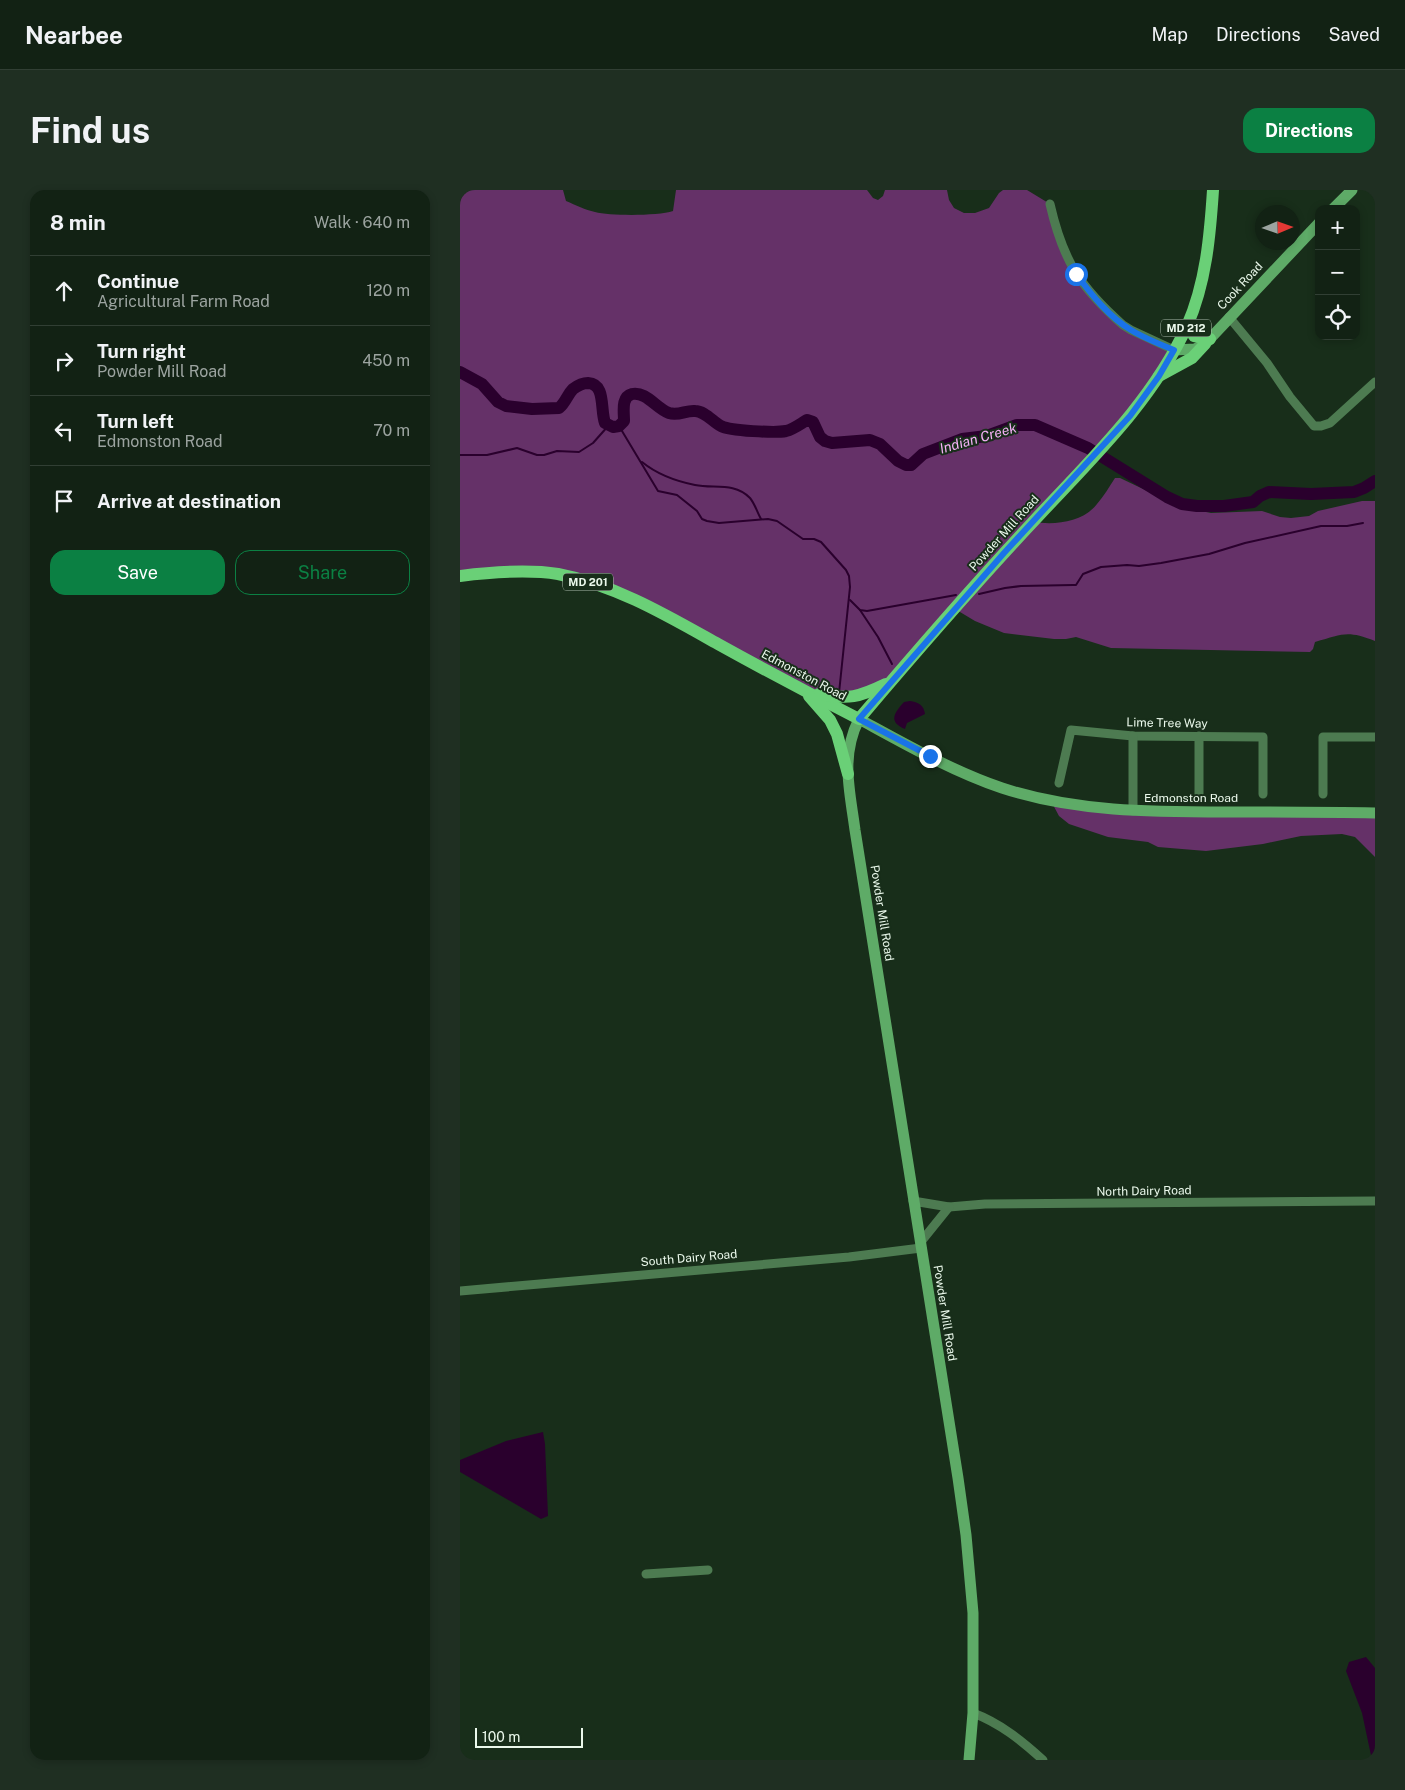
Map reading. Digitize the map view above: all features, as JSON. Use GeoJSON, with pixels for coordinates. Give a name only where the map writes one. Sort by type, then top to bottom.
{"type":"FeatureCollection","features":[{"type":"Feature","properties":{"kind":"main road","name":"Powder Mill Road"},"geometry":{"type":"LineString","coordinates":[[969,1760],[973,1713],[971,1574],[958,1478],[920,1246],[848,774],[850,742],[859,719],[1004,553],[1107,444],[1159,376],[1188,324],[1201,284],[1208,249],[1213,190]]}},
{"type":"Feature","properties":{"kind":"main road"},"geometry":{"type":"LineString","coordinates":[[1337,205],[1352,190]]}},
{"type":"Feature","properties":{"kind":"main road","name":"Cook Road"},"geometry":{"type":"LineString","coordinates":[[1207,341],[1315,227]]}},
{"type":"Feature","properties":{"kind":"main road"},"geometry":{"type":"LineString","coordinates":[[1188,324],[1194,336],[1207,341]]}},
{"type":"Feature","properties":{"kind":"main road"},"geometry":{"type":"LineString","coordinates":[[1174,350],[1195,349],[1207,341]]}},
{"type":"Feature","properties":{"kind":"main road"},"geometry":{"type":"LineString","coordinates":[[1159,376],[1192,358],[1207,341]]}},
{"type":"Feature","properties":{"kind":"main road","name":"Edmonston Road"},"geometry":{"type":"LineString","coordinates":[[460,576],[489,572],[533,572],[559,574],[587,582],[641,603],[804,691],[955,769],[1003,788],[1055,802],[1090,808],[1133,811],[1375,812]]}},
{"type":"Feature","properties":{"kind":"main road"},"geometry":{"type":"LineString","coordinates":[[804,691],[839,698],[858,695],[891,682]]}},
{"type":"Feature","properties":{"kind":"main road"},"geometry":{"type":"LineString","coordinates":[[804,691],[830,720],[837,734],[848,774]]}},
{"type":"Feature","properties":{"kind":"street"},"geometry":{"type":"LineString","coordinates":[[1050,204],[1064,252],[1086,287],[1124,325],[1174,350]]}},
{"type":"Feature","properties":{"kind":"street"},"geometry":{"type":"LineString","coordinates":[[1229,318],[1267,363],[1314,426],[1330,423],[1375,382]]}},
{"type":"Feature","properties":{"kind":"street","name":"Lime Tree Way"},"geometry":{"type":"LineString","coordinates":[[1058,783],[1071,730],[1134,736],[1263,737],[1263,794]]}},
{"type":"Feature","properties":{"kind":"street"},"geometry":{"type":"LineString","coordinates":[[1133,811],[1134,736]]}},
{"type":"Feature","properties":{"kind":"street"},"geometry":{"type":"LineString","coordinates":[[1199,736],[1199,794]]}},
{"type":"Feature","properties":{"kind":"street"},"geometry":{"type":"LineString","coordinates":[[1323,794],[1323,737],[1375,737]]}},
{"type":"Feature","properties":{"kind":"street","name":"North Dairy Road"},"geometry":{"type":"LineString","coordinates":[[913,1201],[949,1207],[992,1204],[1375,1201]]}},
{"type":"Feature","properties":{"kind":"street"},"geometry":{"type":"LineString","coordinates":[[920,1246],[949,1207]]}},
{"type":"Feature","properties":{"kind":"street","name":"South Dairy Road"},"geometry":{"type":"LineString","coordinates":[[460,1291],[849,1257],[920,1246]]}},
{"type":"Feature","properties":{"kind":"street"},"geometry":{"type":"LineString","coordinates":[[646,1574],[708,1570]]}},
{"type":"Feature","properties":{"kind":"street"},"geometry":{"type":"LineString","coordinates":[[973,1713],[996,1723],[1043,1760]]}},
{"type":"Feature","properties":{"kind":"shaded area"},"geometry":{"type":"Polygon","coordinates":[[[460,190],[563,190],[566,201],[588,210],[634,215],[673,211],[676,190],[867,190],[873,198],[878,200],[883,196],[885,190],[947,190],[949,200],[954,208],[964,213],[975,213],[989,208],[1003,190],[1027,190],[1050,204],[1076,274],[1124,325],[1174,350],[1159,376],[1033,522],[1059,523],[1084,515],[1097,504],[1115,478],[1120,478],[1181,507],[1211,513],[1262,511],[1280,517],[1291,518],[1309,516],[1318,511],[1362,501],[1375,501],[1375,641],[1358,635],[1339,635],[1315,642],[1310,652],[1111,648],[1076,637],[1054,639],[1004,633],[975,621],[955,609],[891,682],[858,695],[804,691],[672,619],[559,575],[460,576],[460,190]]]}},
{"type":"Feature","properties":{"kind":"shaded area"},"geometry":{"type":"Polygon","coordinates":[[[910,701],[920,704],[925,714],[907,723],[905,729],[896,723],[894,717],[904,702],[910,701]]]}},
{"type":"Feature","properties":{"kind":"shaded area"},"geometry":{"type":"Polygon","coordinates":[[[1051,801],[1090,808],[1375,813],[1375,857],[1355,837],[1342,834],[1301,836],[1263,844],[1206,851],[1158,847],[1148,842],[1108,837],[1069,824],[1059,816],[1051,801]]]}},
{"type":"Feature","properties":{"kind":"shaded area"},"geometry":{"type":"Polygon","coordinates":[[[543,1432],[548,1516],[541,1519],[460,1472],[460,1460],[506,1441],[543,1432]]]}},
{"type":"Feature","properties":{"kind":"shaded area"},"geometry":{"type":"Polygon","coordinates":[[[1366,1657],[1375,1668],[1375,1760],[1372,1760],[1362,1713],[1346,1671],[1349,1662],[1366,1657]]]}},
{"type":"Feature","properties":{"kind":"waterway","name":"Indian Creek"},"geometry":{"type":"LineString","coordinates":[[460,372],[482,384],[498,402],[506,406],[532,409],[559,408],[573,389],[588,383],[594,384],[598,388],[605,423],[613,427],[619,426],[624,421],[626,398],[632,394],[637,394],[642,395],[669,413],[699,411],[726,428],[781,432],[794,428],[807,420],[813,422],[820,437],[825,441],[832,443],[870,440],[880,444],[898,461],[906,465],[911,465],[923,454],[962,439],[987,436],[1017,425],[1035,425],[1088,448],[1167,497],[1182,504],[1197,506],[1224,506],[1253,502],[1269,492],[1311,494],[1354,492],[1375,481]]}},
{"type":"Feature","properties":{"kind":"waterway"},"geometry":{"type":"LineString","coordinates":[[460,455],[487,455],[517,448],[537,455],[557,451],[579,452],[593,443],[609,425]]}},
{"type":"Feature","properties":{"kind":"waterway"},"geometry":{"type":"LineString","coordinates":[[619,426],[658,491],[677,495],[697,511],[702,519],[719,523],[768,519],[777,521],[803,539],[814,539],[821,542],[846,570],[849,576],[850,587],[839,693]]}},
{"type":"Feature","properties":{"kind":"waterway"},"geometry":{"type":"LineString","coordinates":[[642,462],[661,474],[681,482],[731,488],[744,493],[750,498],[761,519]]}},
{"type":"Feature","properties":{"kind":"waterway"},"geometry":{"type":"LineString","coordinates":[[979,594],[1021,586],[1076,585],[1083,574],[1101,567],[1139,566],[1161,563],[1209,554],[1245,543],[1321,526],[1347,526],[1363,523]]}},
{"type":"Feature","properties":{"kind":"waterway"},"geometry":{"type":"LineString","coordinates":[[850,600],[860,610],[867,611],[956,595]]}},
{"type":"Feature","properties":{"kind":"waterway"},"geometry":{"type":"LineString","coordinates":[[860,610],[878,637],[892,664]]}},
{"type":"Feature","properties":{"kind":"route"},"geometry":{"type":"LineString","coordinates":[[930,756],[859,719],[1004,553],[1107,444],[1147,394],[1174,350],[1124,325],[1108,311],[1076,274]]}}]}
